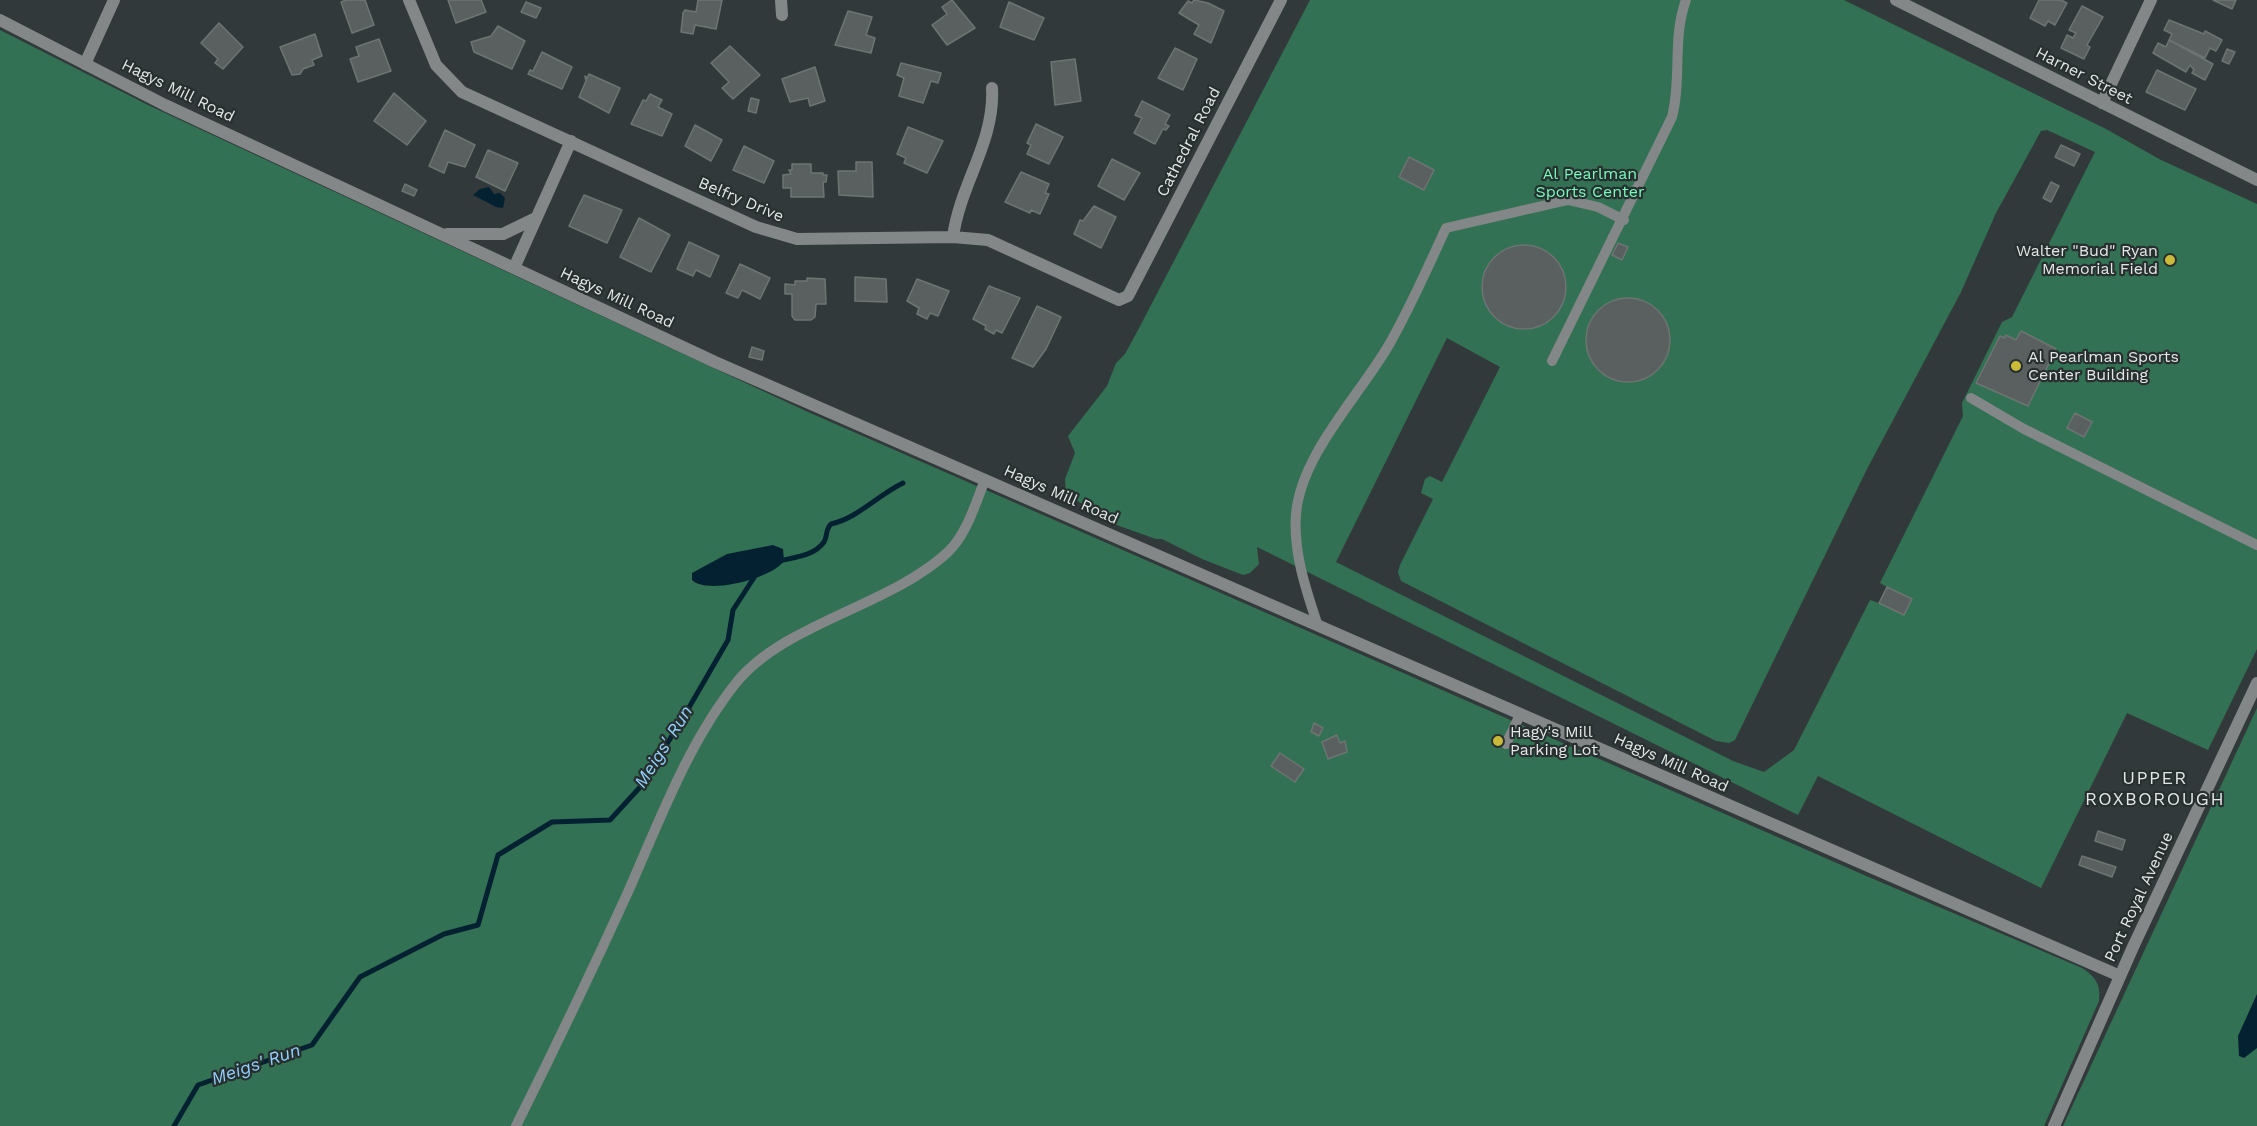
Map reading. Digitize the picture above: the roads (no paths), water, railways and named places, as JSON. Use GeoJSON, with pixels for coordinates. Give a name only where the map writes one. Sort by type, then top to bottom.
{"type":"FeatureCollection","features":[{"type":"Feature","properties":{"kind":"street"},"geometry":{"type":"LineString","coordinates":[[85,64],[114,0]]}},
{"type":"Feature","properties":{"kind":"street","name":"Belfry Drive"},"geometry":{"type":"LineString","coordinates":[[409,0],[430,55],[452,84],[476,98],[782,236],[797,239],[976,237],[998,243],[1119,300],[1125,299]]}},
{"type":"Feature","properties":{"kind":"street"},"geometry":{"type":"LineString","coordinates":[[782,0],[782,15]]}},
{"type":"Feature","properties":{"kind":"street","name":"Cathedral Road"},"geometry":{"type":"LineString","coordinates":[[1125,299],[1281,0]]}},
{"type":"Feature","properties":{"kind":"street","name":"Harner Street"},"geometry":{"type":"LineString","coordinates":[[1896,0],[2257,180]]}},
{"type":"Feature","properties":{"kind":"street"},"geometry":{"type":"LineString","coordinates":[[2102,103],[2151,0]]}},
{"type":"Feature","properties":{"kind":"street","name":"Hagys Mill Road"},"geometry":{"type":"LineString","coordinates":[[0,20],[165,105],[747,376],[2120,976]]}},
{"type":"Feature","properties":{"kind":"street"},"geometry":{"type":"LineString","coordinates":[[953,237],[958,207],[989,130],[992,88]]}},
{"type":"Feature","properties":{"kind":"street"},"geometry":{"type":"LineString","coordinates":[[514,268],[571,141]]}},
{"type":"Feature","properties":{"kind":"street"},"geometry":{"type":"LineString","coordinates":[[443,234],[503,234],[524,226],[537,217]]}},
{"type":"Feature","properties":{"kind":"street","name":"Port Royal Avenue"},"geometry":{"type":"LineString","coordinates":[[2054,1126],[2120,976],[2257,683]]}},
{"type":"Feature","properties":{"kind":"lane"},"geometry":{"type":"LineString","coordinates":[[1552,361],[1624,220],[1672,117],[1678,85],[1678,35],[1686,0]]}},
{"type":"Feature","properties":{"kind":"lane"},"geometry":{"type":"LineString","coordinates":[[1318,626],[1299,554],[1296,530],[1300,494],[1338,418],[1389,345],[1446,228],[1568,200],[1591,205],[1624,220]]}},
{"type":"Feature","properties":{"kind":"lane"},"geometry":{"type":"LineString","coordinates":[[1971,398],[2024,429],[2257,545]]}},
{"type":"Feature","properties":{"kind":"lane"},"geometry":{"type":"LineString","coordinates":[[516,1126],[597,960],[664,811],[718,707],[750,668],[777,647],[906,580],[948,551],[966,528],[986,480]]}},
{"type":"Feature","properties":{"kind":"lane"},"geometry":{"type":"LineString","coordinates":[[1506,744],[1520,715]]}},
{"type":"Feature","properties":{"kind":"water"},"geometry":{"type":"Polygon","coordinates":[[[489,187],[494,194],[500,193],[505,198],[503,208],[496,207],[473,195],[480,189],[489,187]]]}},
{"type":"Feature","properties":{"kind":"water"},"geometry":{"type":"Polygon","coordinates":[[[773,545],[783,549],[784,561],[766,574],[739,583],[724,585],[711,586],[692,580],[692,573],[727,554],[773,545]]]}},
{"type":"Feature","properties":{"kind":"water"},"geometry":{"type":"Polygon","coordinates":[[[2257,994],[2257,1048],[2244,1058],[2239,1056],[2238,1036],[2257,994]]]}},
{"type":"Feature","properties":{"kind":"waterway","name":"Meigs' Run"},"geometry":{"type":"LineString","coordinates":[[779,561],[804,555],[820,547],[831,524],[859,512],[903,483]]}},
{"type":"Feature","properties":{"kind":"waterway","name":"Meigs' Run"},"geometry":{"type":"LineString","coordinates":[[174,1126],[198,1085],[312,1045],[360,977],[444,934],[478,925],[498,855],[552,822],[610,820],[642,785],[687,711],[728,640],[733,610],[755,576]]}},
{"type":"Feature","properties":{"kind":"place","name":"Walter \"Bud\" Ryan Memorial Field"},"geometry":{"type":"Point","coordinates":[2170,260]}},
{"type":"Feature","properties":{"kind":"place","name":"Al Pearlman Sports Center Building"},"geometry":{"type":"Point","coordinates":[2016,366]}},
{"type":"Feature","properties":{"kind":"place","name":"Hagy's Mill Parking Lot"},"geometry":{"type":"Point","coordinates":[1498,741]}},
{"type":"Feature","properties":{"kind":"district","name":"UPPER ROXBOROUGH"},"geometry":{"type":"Point","coordinates":[2155,789]}},
{"type":"Feature","properties":{"kind":"park label","name":"Al Pearlman Sports Center"},"geometry":{"type":"Point","coordinates":[1590,183]}}]}
